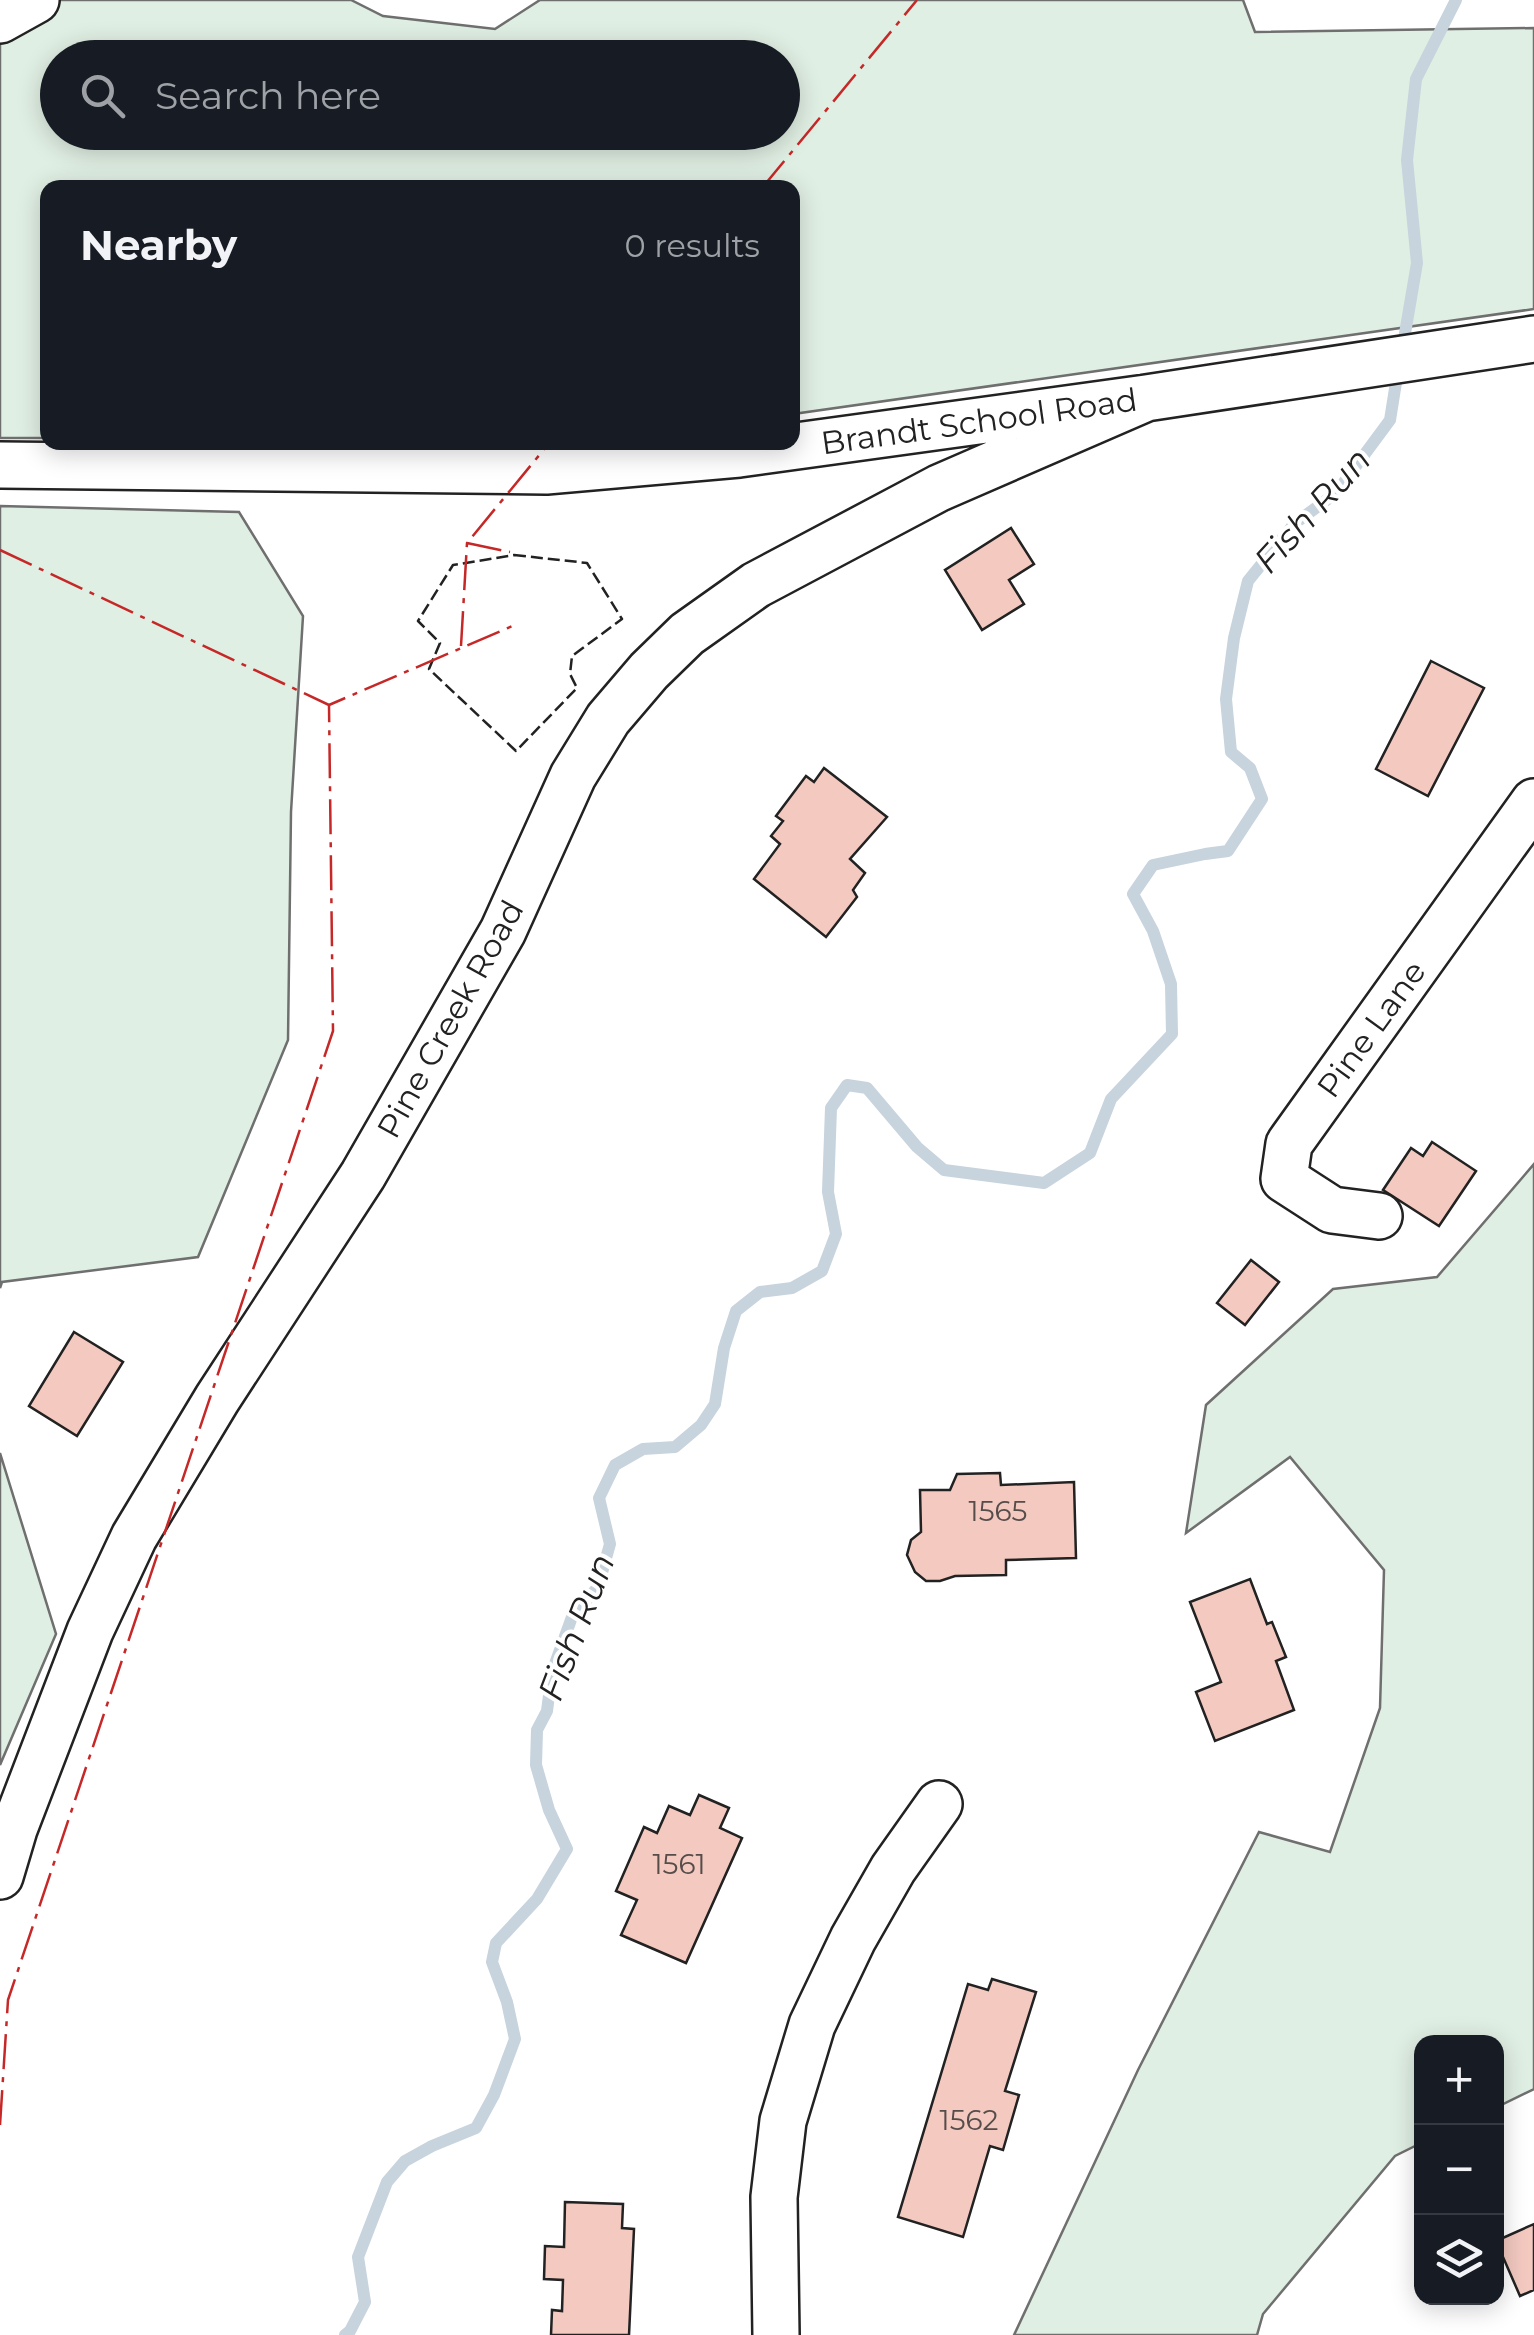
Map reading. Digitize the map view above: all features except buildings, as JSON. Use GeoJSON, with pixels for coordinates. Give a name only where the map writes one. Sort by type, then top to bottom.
{"type":"FeatureCollection","features":[{"type":"Feature","properties":{"kind":"street"},"geometry":{"type":"LineString","coordinates":[[0,20],[36,0]]}},
{"type":"Feature","properties":{"kind":"street","name":"Brandt School Road"},"geometry":{"type":"LineString","coordinates":[[800,446],[1534,339]]}},
{"type":"Feature","properties":{"kind":"street","name":"Pine Creek Road"},"geometry":{"type":"LineString","coordinates":[[0,1876],[14,1829],[90,1630],[134,1536],[217,1398],[363,1175],[503,931],[572,776],[608,719],[687,634],[756,585],[938,488],[1146,398]]}},
{"type":"Feature","properties":{"kind":"street","name":"Brandt School Road"},"geometry":{"type":"LineString","coordinates":[[0,465],[546,472],[768,450]]}},
{"type":"Feature","properties":{"kind":"street","name":"Pine Lane"},"geometry":{"type":"LineString","coordinates":[[1379,1216],[1332,1210],[1284,1179],[1289,1144],[1534,802]]}},
{"type":"Feature","properties":{"kind":"street"},"geometry":{"type":"LineString","coordinates":[[776,2335],[774,2198],[783,2121],[812,2025],[853,1938],[893,1870],[939,1804]]}},
{"type":"Feature","properties":{"kind":"green space"},"geometry":{"type":"Polygon","coordinates":[[[0,0],[351,0],[383,16],[495,29],[540,0],[1243,0],[1255,32],[1534,28],[1534,309],[800,413],[800,180],[40,180],[40,438],[0,438],[0,0]]]}},
{"type":"Feature","properties":{"kind":"green space"},"geometry":{"type":"Polygon","coordinates":[[[0,506],[239,512],[303,616],[291,812],[288,1040],[198,1257],[2,1282],[0,1288],[0,506]]]}},
{"type":"Feature","properties":{"kind":"green space"},"geometry":{"type":"Polygon","coordinates":[[[1534,1164],[1534,2089],[1504,2104],[1504,2035],[1414,2035],[1414,2146],[1395,2156],[1263,2314],[1257,2335],[1014,2335],[1138,2070],[1259,1832],[1330,1852],[1380,1708],[1384,1570],[1290,1457],[1186,1533],[1206,1405],[1333,1289],[1437,1277],[1534,1164]]]}},
{"type":"Feature","properties":{"kind":"green space"},"geometry":{"type":"Polygon","coordinates":[[[0,1453],[56,1634],[0,1765],[0,1453]]]}},
{"type":"Feature","properties":{"kind":"waterway","name":"Fish Run"},"geometry":{"type":"LineString","coordinates":[[1402,351],[1417,263],[1407,160],[1416,79],[1456,0]]}},
{"type":"Feature","properties":{"kind":"waterway","name":"Fish Run"},"geometry":{"type":"LineString","coordinates":[[345,2335],[365,2302],[358,2257],[387,2182],[405,2161],[476,2128],[494,2095],[515,2039],[492,1962],[496,1943],[537,1899],[567,1849],[549,1810],[536,1765],[537,1730],[547,1711],[552,1672],[572,1617],[598,1587],[610,1544],[599,1498],[615,1465],[643,1449],[675,1447],[701,1425],[715,1404],[724,1348],[736,1311],[760,1292],[792,1288],[822,1271],[836,1234],[828,1192],[831,1108],[847,1085],[867,1088],[917,1147],[944,1170],[1044,1183],[1090,1153],[1111,1099],[1172,1034],[1171,984],[1153,931],[1133,894],[1153,865],[1228,851],[1262,799],[1250,768],[1231,752],[1226,699],[1234,638],[1248,581],[1294,524],[1336,493],[1390,420],[1398,370]]}},
{"type":"Feature","properties":{"kind":"fence"},"geometry":{"type":"LineString","coordinates":[[514,555],[587,563],[622,619],[572,656],[570,674],[577,688],[516,751],[429,669],[440,643],[418,621],[453,565],[514,555]]}},
{"type":"Feature","properties":{"kind":"power"},"geometry":{"type":"LineString","coordinates":[[800,142],[917,0]]}},
{"type":"Feature","properties":{"kind":"power"},"geometry":{"type":"LineString","coordinates":[[769,180],[793,150]]}},
{"type":"Feature","properties":{"kind":"power"},"geometry":{"type":"LineString","coordinates":[[461,646],[467,543],[543,450]]}},
{"type":"Feature","properties":{"kind":"power"},"geometry":{"type":"LineString","coordinates":[[467,543],[510,552]]}},
{"type":"Feature","properties":{"kind":"power"},"geometry":{"type":"LineString","coordinates":[[0,550],[329,705]]}},
{"type":"Feature","properties":{"kind":"power"},"geometry":{"type":"LineString","coordinates":[[0,2125],[8,2000],[333,1031],[329,705],[517,624]]}}]}
